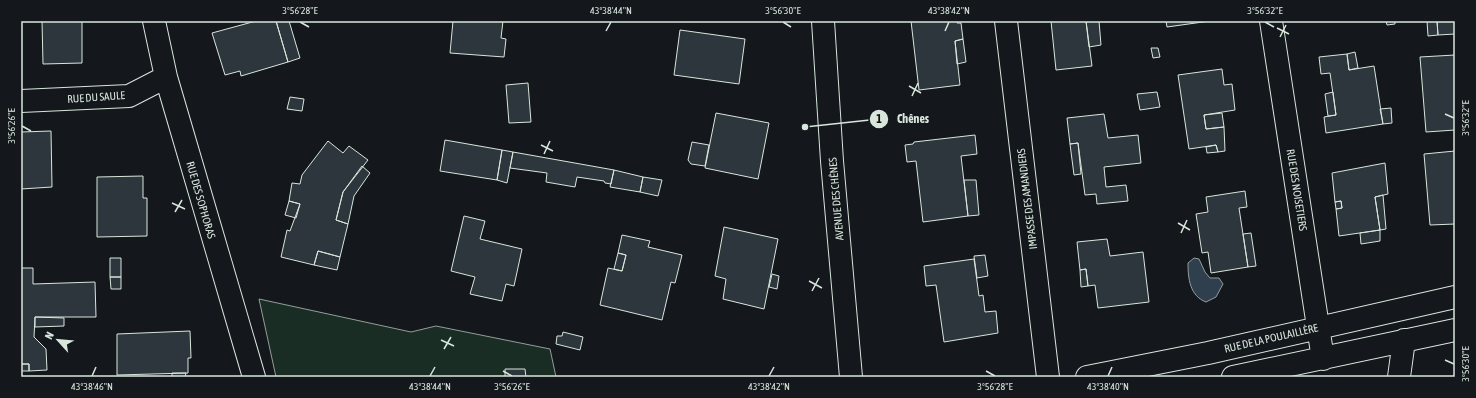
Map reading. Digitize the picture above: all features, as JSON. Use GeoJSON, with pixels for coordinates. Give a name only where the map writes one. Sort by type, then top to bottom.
{"type":"FeatureCollection","features":[{"type":"Feature","properties":{"kind":"street","name":"RUE DES SOPHORAS"},"geometry":{"type":"LineString","coordinates":[[154,21],[166,77],[254,377]]}},
{"type":"Feature","properties":{"kind":"street","name":"AVENUE DES CHÊNES"},"geometry":{"type":"LineString","coordinates":[[823,21],[833,168],[851,377]]}},
{"type":"Feature","properties":{"kind":"street","name":"IMPASSE DES AMANDIERS"},"geometry":{"type":"LineString","coordinates":[[1006,21],[1048,377]]}},
{"type":"Feature","properties":{"kind":"street","name":"RUE DES NOISETIERS"},"geometry":{"type":"LineString","coordinates":[[1271,21],[1323,359]]}},
{"type":"Feature","properties":{"kind":"street","name":"RUE DU SAULE"},"geometry":{"type":"LineString","coordinates":[[21,101],[129,96],[166,77]]}},
{"type":"Feature","properties":{"kind":"street","name":"RUE DE LA POULAILLÈRE"},"geometry":{"type":"LineString","coordinates":[[1088,377],[1208,353],[1455,297]]}},
{"type":"Feature","properties":{"kind":"street"},"geometry":{"type":"LineString","coordinates":[[1233,377],[1455,330]]}},
{"type":"Feature","properties":{"kind":"street"},"geometry":{"type":"LineString","coordinates":[[1399,377],[1404,340]]}},
{"type":"Feature","properties":{"kind":"green space"},"geometry":{"type":"Polygon","coordinates":[[[259,299],[411,332],[436,326],[550,349],[556,377],[276,377],[259,299]]]}},
{"type":"Feature","properties":{"kind":"water"},"geometry":{"type":"Polygon","coordinates":[[[1194,258],[1199,259],[1205,272],[1210,278],[1219,278],[1223,284],[1216,297],[1206,302],[1196,296],[1189,281],[1188,263],[1194,258]]]}},
{"type":"Feature","properties":{"kind":"building"},"geometry":{"type":"Polygon","coordinates":[[[42,21],[82,21],[82,63],[43,64],[42,21]]]}},
{"type":"Feature","properties":{"kind":"building"},"geometry":{"type":"Polygon","coordinates":[[[256,21],[276,21],[288,62],[241,76],[240,71],[225,75],[212,33],[256,21]]]}},
{"type":"Feature","properties":{"kind":"building"},"geometry":{"type":"Polygon","coordinates":[[[276,21],[289,21],[300,58],[288,62],[276,21]]]}},
{"type":"Feature","properties":{"kind":"building"},"geometry":{"type":"Polygon","coordinates":[[[453,21],[503,21],[501,38],[506,39],[504,57],[450,53],[453,21]]]}},
{"type":"Feature","properties":{"kind":"building"},"geometry":{"type":"Polygon","coordinates":[[[911,21],[957,21],[957,23],[961,23],[963,39],[955,41],[960,85],[919,90],[911,21]]]}},
{"type":"Feature","properties":{"kind":"building"},"geometry":{"type":"Polygon","coordinates":[[[1051,21],[1086,21],[1092,66],[1056,70],[1051,21]]]}},
{"type":"Feature","properties":{"kind":"building"},"geometry":{"type":"Polygon","coordinates":[[[1086,21],[1099,21],[1101,45],[1089,47],[1086,21]]]}},
{"type":"Feature","properties":{"kind":"building"},"geometry":{"type":"Polygon","coordinates":[[[1166,21],[1210,21],[1167,27],[1166,21]]]}},
{"type":"Feature","properties":{"kind":"building"},"geometry":{"type":"Polygon","coordinates":[[[1386,21],[1395,21],[1395,24],[1387,25],[1386,21]]]}},
{"type":"Feature","properties":{"kind":"building"},"geometry":{"type":"Polygon","coordinates":[[[1427,21],[1437,21],[1438,35],[1428,36],[1427,21]]]}},
{"type":"Feature","properties":{"kind":"building"},"geometry":{"type":"Polygon","coordinates":[[[1437,21],[1455,21],[1455,34],[1438,35],[1437,21]]]}},
{"type":"Feature","properties":{"kind":"building"},"geometry":{"type":"Polygon","coordinates":[[[680,30],[745,39],[739,84],[674,75],[680,30]]]}},
{"type":"Feature","properties":{"kind":"building"},"geometry":{"type":"Polygon","coordinates":[[[963,39],[966,62],[957,64],[955,41],[963,39]]]}},
{"type":"Feature","properties":{"kind":"building"},"geometry":{"type":"Polygon","coordinates":[[[1151,48],[1158,48],[1160,57],[1153,58],[1151,48]]]}},
{"type":"Feature","properties":{"kind":"building"},"geometry":{"type":"Polygon","coordinates":[[[1355,52],[1358,68],[1349,70],[1347,54],[1355,52]]]}},
{"type":"Feature","properties":{"kind":"building"},"geometry":{"type":"Polygon","coordinates":[[[1347,54],[1349,70],[1374,66],[1383,124],[1326,133],[1324,117],[1336,115],[1330,73],[1321,74],[1319,57],[1347,54]]]}},
{"type":"Feature","properties":{"kind":"building"},"geometry":{"type":"Polygon","coordinates":[[[1455,55],[1455,130],[1426,132],[1420,57],[1455,55]]]}},
{"type":"Feature","properties":{"kind":"building"},"geometry":{"type":"Polygon","coordinates":[[[1222,69],[1224,85],[1232,84],[1235,110],[1204,115],[1206,129],[1224,127],[1225,151],[1218,152],[1216,145],[1189,149],[1178,75],[1222,69]]]}},
{"type":"Feature","properties":{"kind":"building"},"geometry":{"type":"Polygon","coordinates":[[[528,83],[531,122],[509,123],[506,85],[528,83]]]}},
{"type":"Feature","properties":{"kind":"building"},"geometry":{"type":"Polygon","coordinates":[[[1157,92],[1160,107],[1140,110],[1137,94],[1157,92]]]}},
{"type":"Feature","properties":{"kind":"building"},"geometry":{"type":"Polygon","coordinates":[[[1333,92],[1336,115],[1328,116],[1325,94],[1333,92]]]}},
{"type":"Feature","properties":{"kind":"building"},"geometry":{"type":"Polygon","coordinates":[[[290,97],[304,99],[302,111],[287,109],[290,97]]]}},
{"type":"Feature","properties":{"kind":"building"},"geometry":{"type":"Polygon","coordinates":[[[1391,108],[1392,123],[1383,124],[1380,109],[1391,108]]]}},
{"type":"Feature","properties":{"kind":"building"},"geometry":{"type":"Polygon","coordinates":[[[716,113],[769,123],[758,179],[705,168],[716,113]]]}},
{"type":"Feature","properties":{"kind":"building"},"geometry":{"type":"Polygon","coordinates":[[[1222,113],[1224,127],[1206,129],[1204,115],[1222,113]]]}},
{"type":"Feature","properties":{"kind":"building"},"geometry":{"type":"Polygon","coordinates":[[[1104,114],[1108,138],[1138,135],[1141,163],[1104,167],[1106,187],[1126,185],[1128,201],[1097,204],[1096,194],[1085,195],[1078,143],[1070,144],[1067,118],[1104,114]]]}},
{"type":"Feature","properties":{"kind":"building"},"geometry":{"type":"Polygon","coordinates":[[[51,131],[52,187],[21,189],[21,132],[51,131]]]}},
{"type":"Feature","properties":{"kind":"building"},"geometry":{"type":"Polygon","coordinates":[[[975,135],[977,154],[961,156],[968,216],[923,222],[916,161],[907,162],[905,145],[913,144],[914,142],[975,135]]]}},
{"type":"Feature","properties":{"kind":"building"},"geometry":{"type":"Polygon","coordinates":[[[445,140],[502,150],[497,180],[440,171],[445,140]]]}},
{"type":"Feature","properties":{"kind":"building"},"geometry":{"type":"Polygon","coordinates":[[[328,141],[343,153],[349,146],[368,160],[343,192],[336,220],[348,224],[340,257],[318,251],[314,265],[281,257],[287,230],[290,231],[300,204],[289,201],[292,183],[300,184],[302,175],[328,141]]]}},
{"type":"Feature","properties":{"kind":"building"},"geometry":{"type":"Polygon","coordinates":[[[692,142],[709,145],[705,166],[691,164],[688,160],[692,142]]]}},
{"type":"Feature","properties":{"kind":"building"},"geometry":{"type":"Polygon","coordinates":[[[1078,143],[1081,174],[1074,175],[1070,144],[1078,143]]]}},
{"type":"Feature","properties":{"kind":"building"},"geometry":{"type":"Polygon","coordinates":[[[1216,145],[1218,152],[1207,153],[1206,147],[1216,145]]]}},
{"type":"Feature","properties":{"kind":"building"},"geometry":{"type":"Polygon","coordinates":[[[502,150],[513,152],[507,183],[497,180],[502,150]]]}},
{"type":"Feature","properties":{"kind":"building"},"geometry":{"type":"Polygon","coordinates":[[[1455,151],[1455,224],[1430,225],[1424,154],[1455,151]]]}},
{"type":"Feature","properties":{"kind":"building"},"geometry":{"type":"Polygon","coordinates":[[[513,152],[614,170],[611,184],[605,183],[604,181],[577,177],[575,187],[546,182],[547,173],[510,168],[513,152]]]}},
{"type":"Feature","properties":{"kind":"building"},"geometry":{"type":"Polygon","coordinates":[[[1385,163],[1388,194],[1375,197],[1380,230],[1339,236],[1336,209],[1342,208],[1341,201],[1335,202],[1332,173],[1385,163]]]}},
{"type":"Feature","properties":{"kind":"building"},"geometry":{"type":"Polygon","coordinates":[[[362,166],[370,173],[354,196],[348,224],[336,220],[343,192],[362,166]]]}},
{"type":"Feature","properties":{"kind":"building"},"geometry":{"type":"Polygon","coordinates":[[[614,170],[643,177],[640,192],[610,187],[614,170]]]}},
{"type":"Feature","properties":{"kind":"building"},"geometry":{"type":"Polygon","coordinates":[[[143,176],[143,198],[147,198],[147,236],[97,237],[97,177],[143,176]]]}},
{"type":"Feature","properties":{"kind":"building"},"geometry":{"type":"Polygon","coordinates":[[[643,177],[662,180],[658,196],[640,192],[643,177]]]}},
{"type":"Feature","properties":{"kind":"building"},"geometry":{"type":"Polygon","coordinates":[[[964,180],[976,180],[979,215],[968,216],[964,180]]]}},
{"type":"Feature","properties":{"kind":"building"},"geometry":{"type":"Polygon","coordinates":[[[1245,191],[1247,207],[1239,208],[1248,267],[1211,273],[1208,252],[1202,253],[1196,214],[1208,212],[1206,197],[1245,191]]]}},
{"type":"Feature","properties":{"kind":"building"},"geometry":{"type":"Polygon","coordinates":[[[1383,195],[1386,229],[1380,230],[1375,197],[1383,195]]]}},
{"type":"Feature","properties":{"kind":"building"},"geometry":{"type":"Polygon","coordinates":[[[289,201],[300,204],[296,218],[285,215],[289,201]]]}},
{"type":"Feature","properties":{"kind":"building"},"geometry":{"type":"Polygon","coordinates":[[[1341,201],[1342,208],[1336,209],[1335,202],[1341,201]]]}},
{"type":"Feature","properties":{"kind":"building"},"geometry":{"type":"Polygon","coordinates":[[[464,216],[485,221],[480,239],[522,249],[514,286],[506,284],[502,301],[470,294],[475,277],[451,271],[464,216]]]}},
{"type":"Feature","properties":{"kind":"building"},"geometry":{"type":"Polygon","coordinates":[[[724,227],[778,239],[764,309],[723,299],[726,279],[715,276],[724,227]]]}},
{"type":"Feature","properties":{"kind":"building"},"geometry":{"type":"Polygon","coordinates":[[[1380,230],[1380,241],[1361,244],[1360,233],[1380,230]]]}},
{"type":"Feature","properties":{"kind":"building"},"geometry":{"type":"Polygon","coordinates":[[[1251,233],[1256,266],[1248,267],[1243,234],[1251,233]]]}},
{"type":"Feature","properties":{"kind":"building"},"geometry":{"type":"Polygon","coordinates":[[[622,235],[650,241],[648,247],[682,255],[675,283],[671,282],[662,320],[600,305],[608,268],[622,271],[626,255],[618,253],[622,235]]]}},
{"type":"Feature","properties":{"kind":"building"},"geometry":{"type":"Polygon","coordinates":[[[1107,239],[1110,256],[1143,252],[1149,302],[1098,308],[1095,285],[1088,286],[1086,269],[1080,270],[1077,242],[1107,239]]]}},
{"type":"Feature","properties":{"kind":"building"},"geometry":{"type":"Polygon","coordinates":[[[318,251],[340,257],[337,270],[314,265],[318,251]]]}},
{"type":"Feature","properties":{"kind":"building"},"geometry":{"type":"Polygon","coordinates":[[[618,253],[626,255],[622,271],[614,269],[618,253]]]}},
{"type":"Feature","properties":{"kind":"building"},"geometry":{"type":"Polygon","coordinates":[[[985,255],[988,276],[977,278],[974,256],[985,255]]]}},
{"type":"Feature","properties":{"kind":"building"},"geometry":{"type":"Polygon","coordinates":[[[110,258],[121,258],[121,277],[110,277],[110,258]]]}},
{"type":"Feature","properties":{"kind":"building"},"geometry":{"type":"Polygon","coordinates":[[[974,259],[979,296],[983,295],[985,312],[996,311],[998,333],[944,342],[936,285],[926,286],[924,266],[974,259]]]}},
{"type":"Feature","properties":{"kind":"building"},"geometry":{"type":"Polygon","coordinates":[[[21,268],[33,268],[33,284],[95,282],[96,317],[35,317],[34,337],[46,349],[47,370],[29,371],[29,364],[21,364],[21,268]]]}},
{"type":"Feature","properties":{"kind":"building"},"geometry":{"type":"Polygon","coordinates":[[[1086,269],[1088,286],[1081,287],[1080,270],[1086,269]]]}},
{"type":"Feature","properties":{"kind":"building"},"geometry":{"type":"Polygon","coordinates":[[[772,274],[779,276],[777,289],[769,287],[772,274]]]}},
{"type":"Feature","properties":{"kind":"building"},"geometry":{"type":"Polygon","coordinates":[[[110,277],[121,277],[121,289],[111,289],[110,277]]]}},
{"type":"Feature","properties":{"kind":"building"},"geometry":{"type":"Polygon","coordinates":[[[35,317],[64,318],[64,326],[35,327],[35,317]]]}},
{"type":"Feature","properties":{"kind":"building"},"geometry":{"type":"Polygon","coordinates":[[[190,331],[191,358],[188,358],[188,373],[117,375],[117,334],[190,331]]]}},
{"type":"Feature","properties":{"kind":"building"},"geometry":{"type":"Polygon","coordinates":[[[563,332],[583,337],[580,350],[556,344],[557,336],[562,336],[563,332]]]}},
{"type":"Feature","properties":{"kind":"building"},"geometry":{"type":"Polygon","coordinates":[[[21,364],[29,364],[29,371],[21,371],[21,364]]]}},
{"type":"Feature","properties":{"kind":"building"},"geometry":{"type":"Polygon","coordinates":[[[505,369],[525,369],[526,377],[505,377],[505,369]]]}},
{"type":"Feature","properties":{"kind":"building"},"geometry":{"type":"Polygon","coordinates":[[[172,373],[186,373],[185,377],[172,377],[172,373]]]}},
{"type":"Feature","properties":{"kind":"place","name":"Chênes"},"geometry":{"type":"Point","coordinates":[805,127]}}]}
